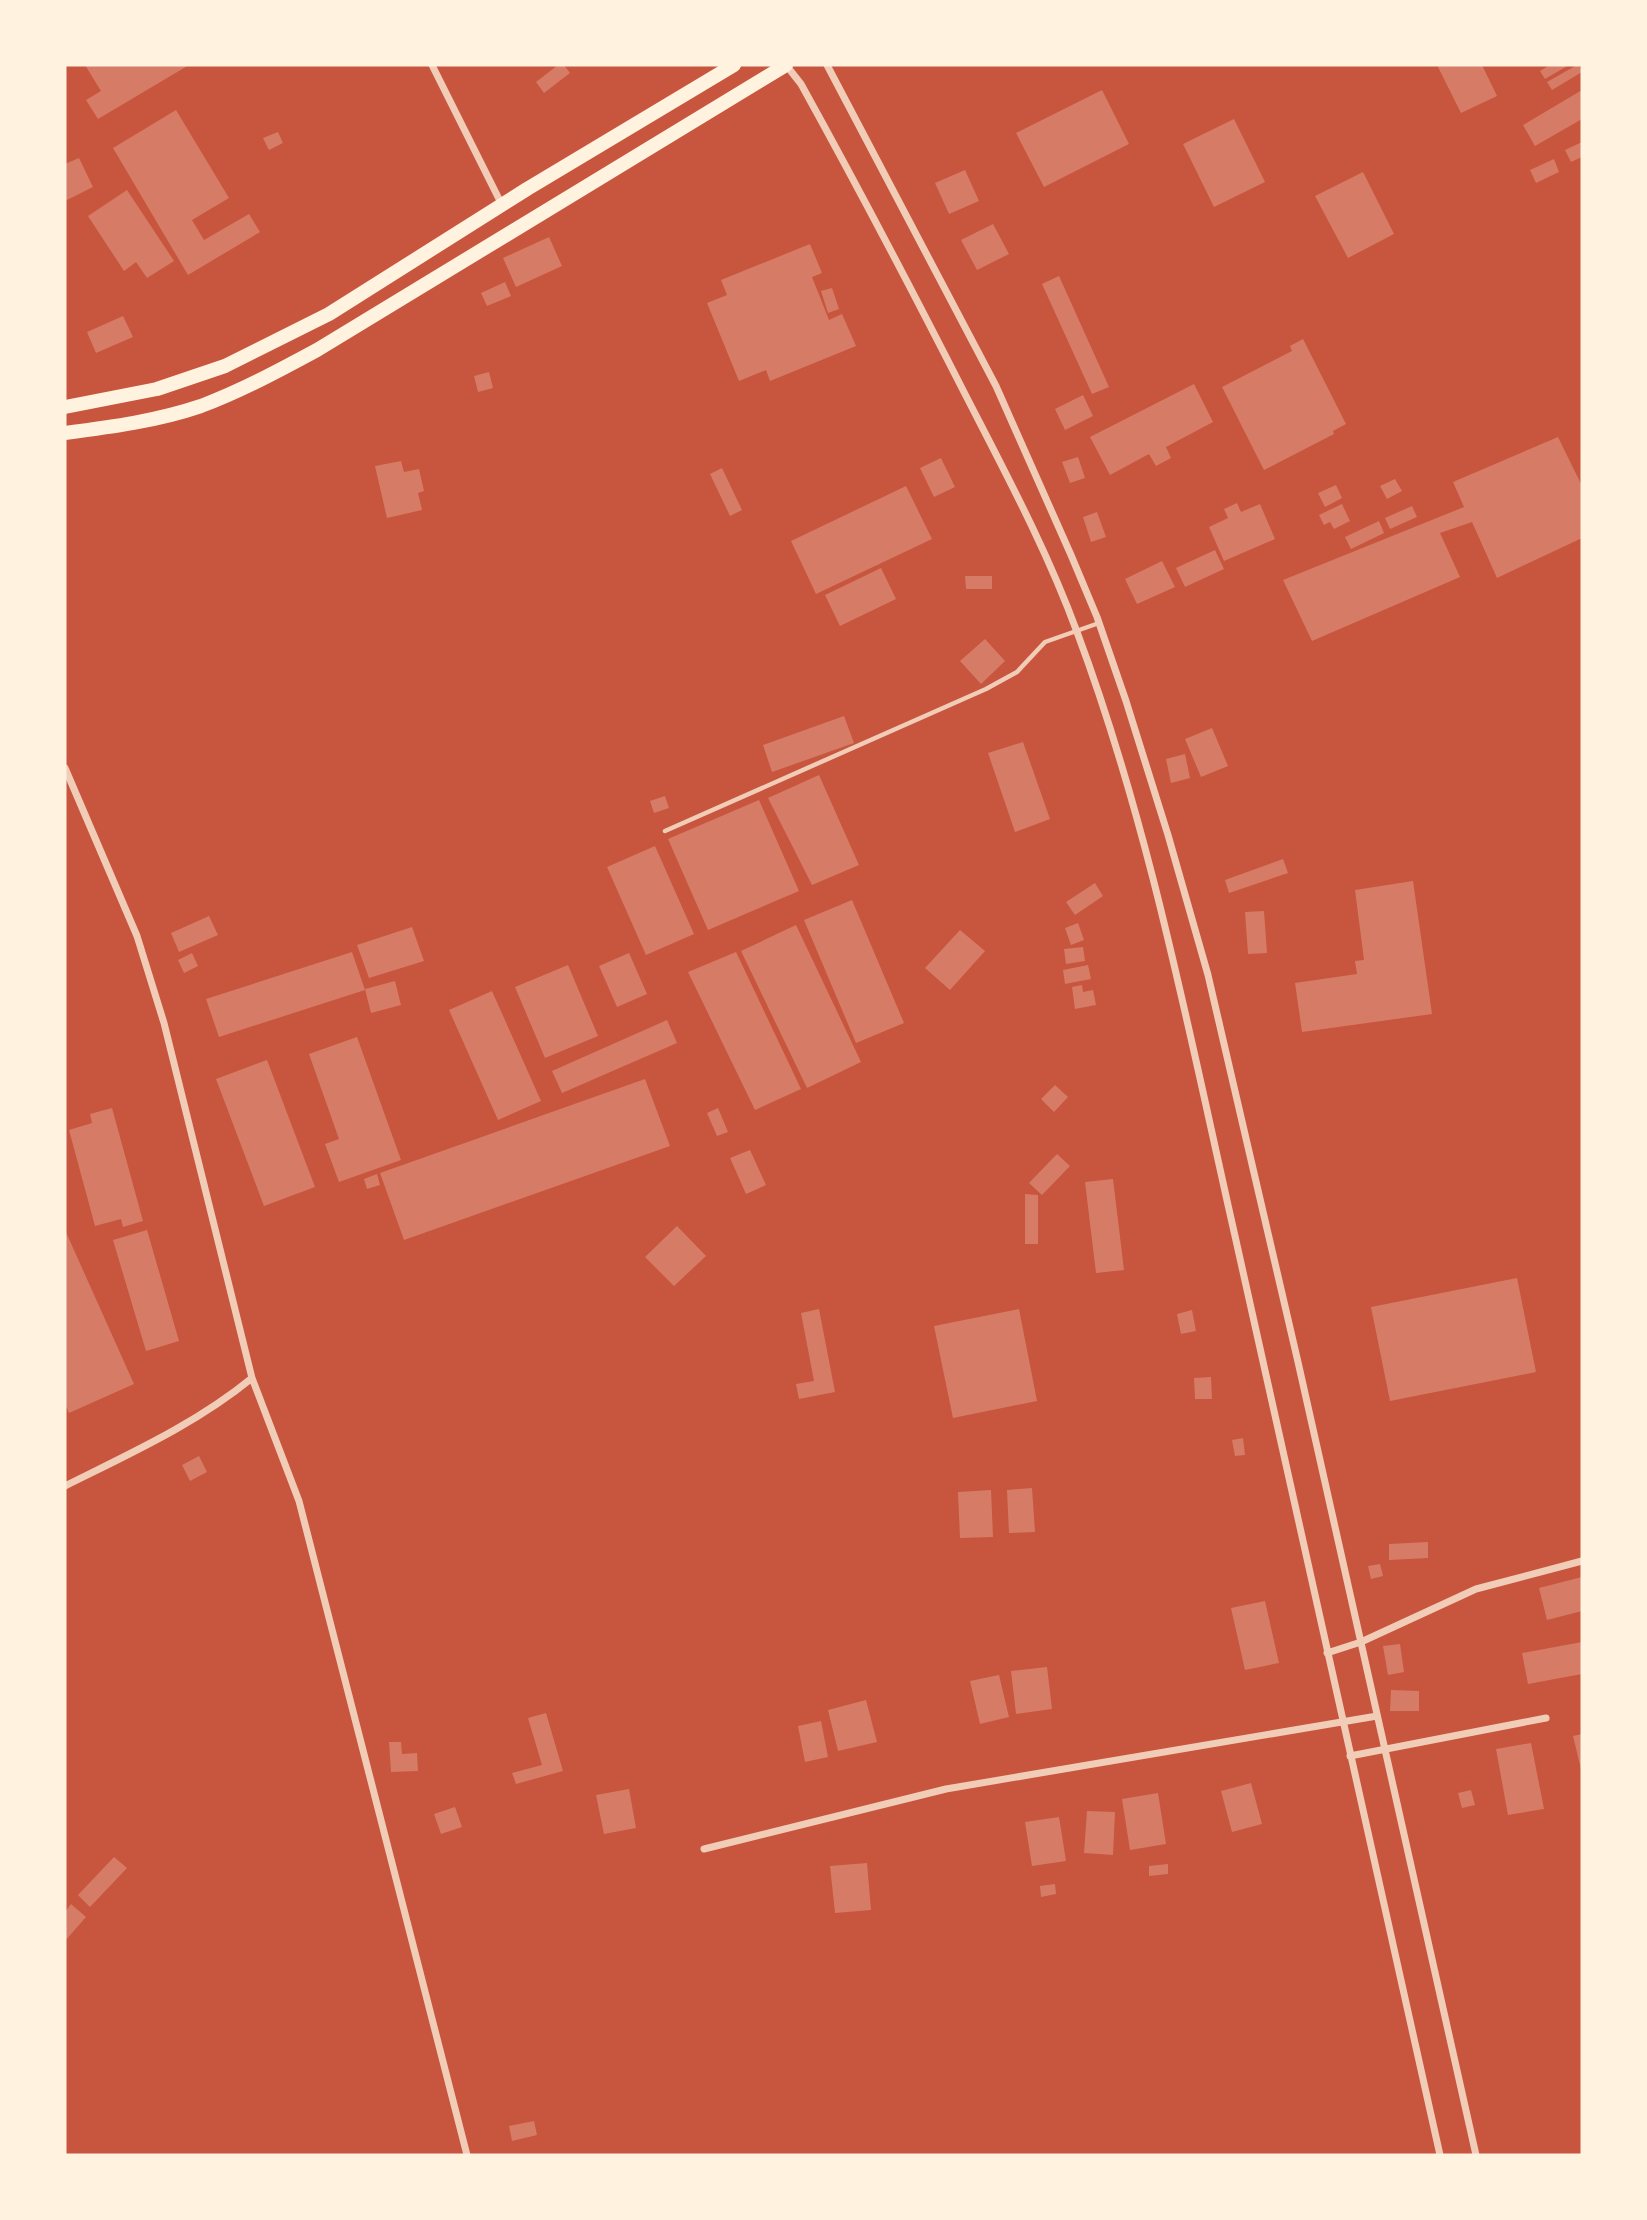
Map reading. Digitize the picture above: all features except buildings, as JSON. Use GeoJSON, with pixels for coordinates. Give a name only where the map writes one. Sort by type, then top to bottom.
{"type":"FeatureCollection","features":[{"type":"Feature","properties":{"kind":"main road"},"geometry":{"type":"LineString","coordinates":[[65,407],[157,389],[225,366],[329,314],[503,207],[527,189],[734,65]]}},
{"type":"Feature","properties":{"kind":"main road"},"geometry":{"type":"LineString","coordinates":[[65,433],[155,419],[202,405],[272,374],[329,343],[786,65]]}},
{"type":"Feature","properties":{"kind":"street"},"geometry":{"type":"LineString","coordinates":[[432,65],[503,207]]}},
{"type":"Feature","properties":{"kind":"street"},"geometry":{"type":"LineString","coordinates":[[786,65],[802,84],[886,239],[1016,494],[1077,631],[1150,862],[1440,2155]]}},
{"type":"Feature","properties":{"kind":"street"},"geometry":{"type":"LineString","coordinates":[[827,65],[996,386],[1099,623],[1168,835],[1208,975],[1476,2155]]}},
{"type":"Feature","properties":{"kind":"street"},"geometry":{"type":"LineString","coordinates":[[65,768],[137,936],[164,1023],[252,1378],[299,1501],[467,2155]]}},
{"type":"Feature","properties":{"kind":"street"},"geometry":{"type":"LineString","coordinates":[[65,1486],[225,1401],[252,1378]]}},
{"type":"Feature","properties":{"kind":"street"},"geometry":{"type":"LineString","coordinates":[[1327,1653],[1361,1642],[1476,1589],[1582,1561]]}},
{"type":"Feature","properties":{"kind":"street"},"geometry":{"type":"LineString","coordinates":[[704,1849],[946,1789],[1377,1716]]}},
{"type":"Feature","properties":{"kind":"street"},"geometry":{"type":"LineString","coordinates":[[1350,1756],[1546,1718]]}},
{"type":"Feature","properties":{"kind":"lane"},"geometry":{"type":"LineString","coordinates":[[665,831],[986,689],[1017,672],[1045,642],[1099,623]]}}]}
